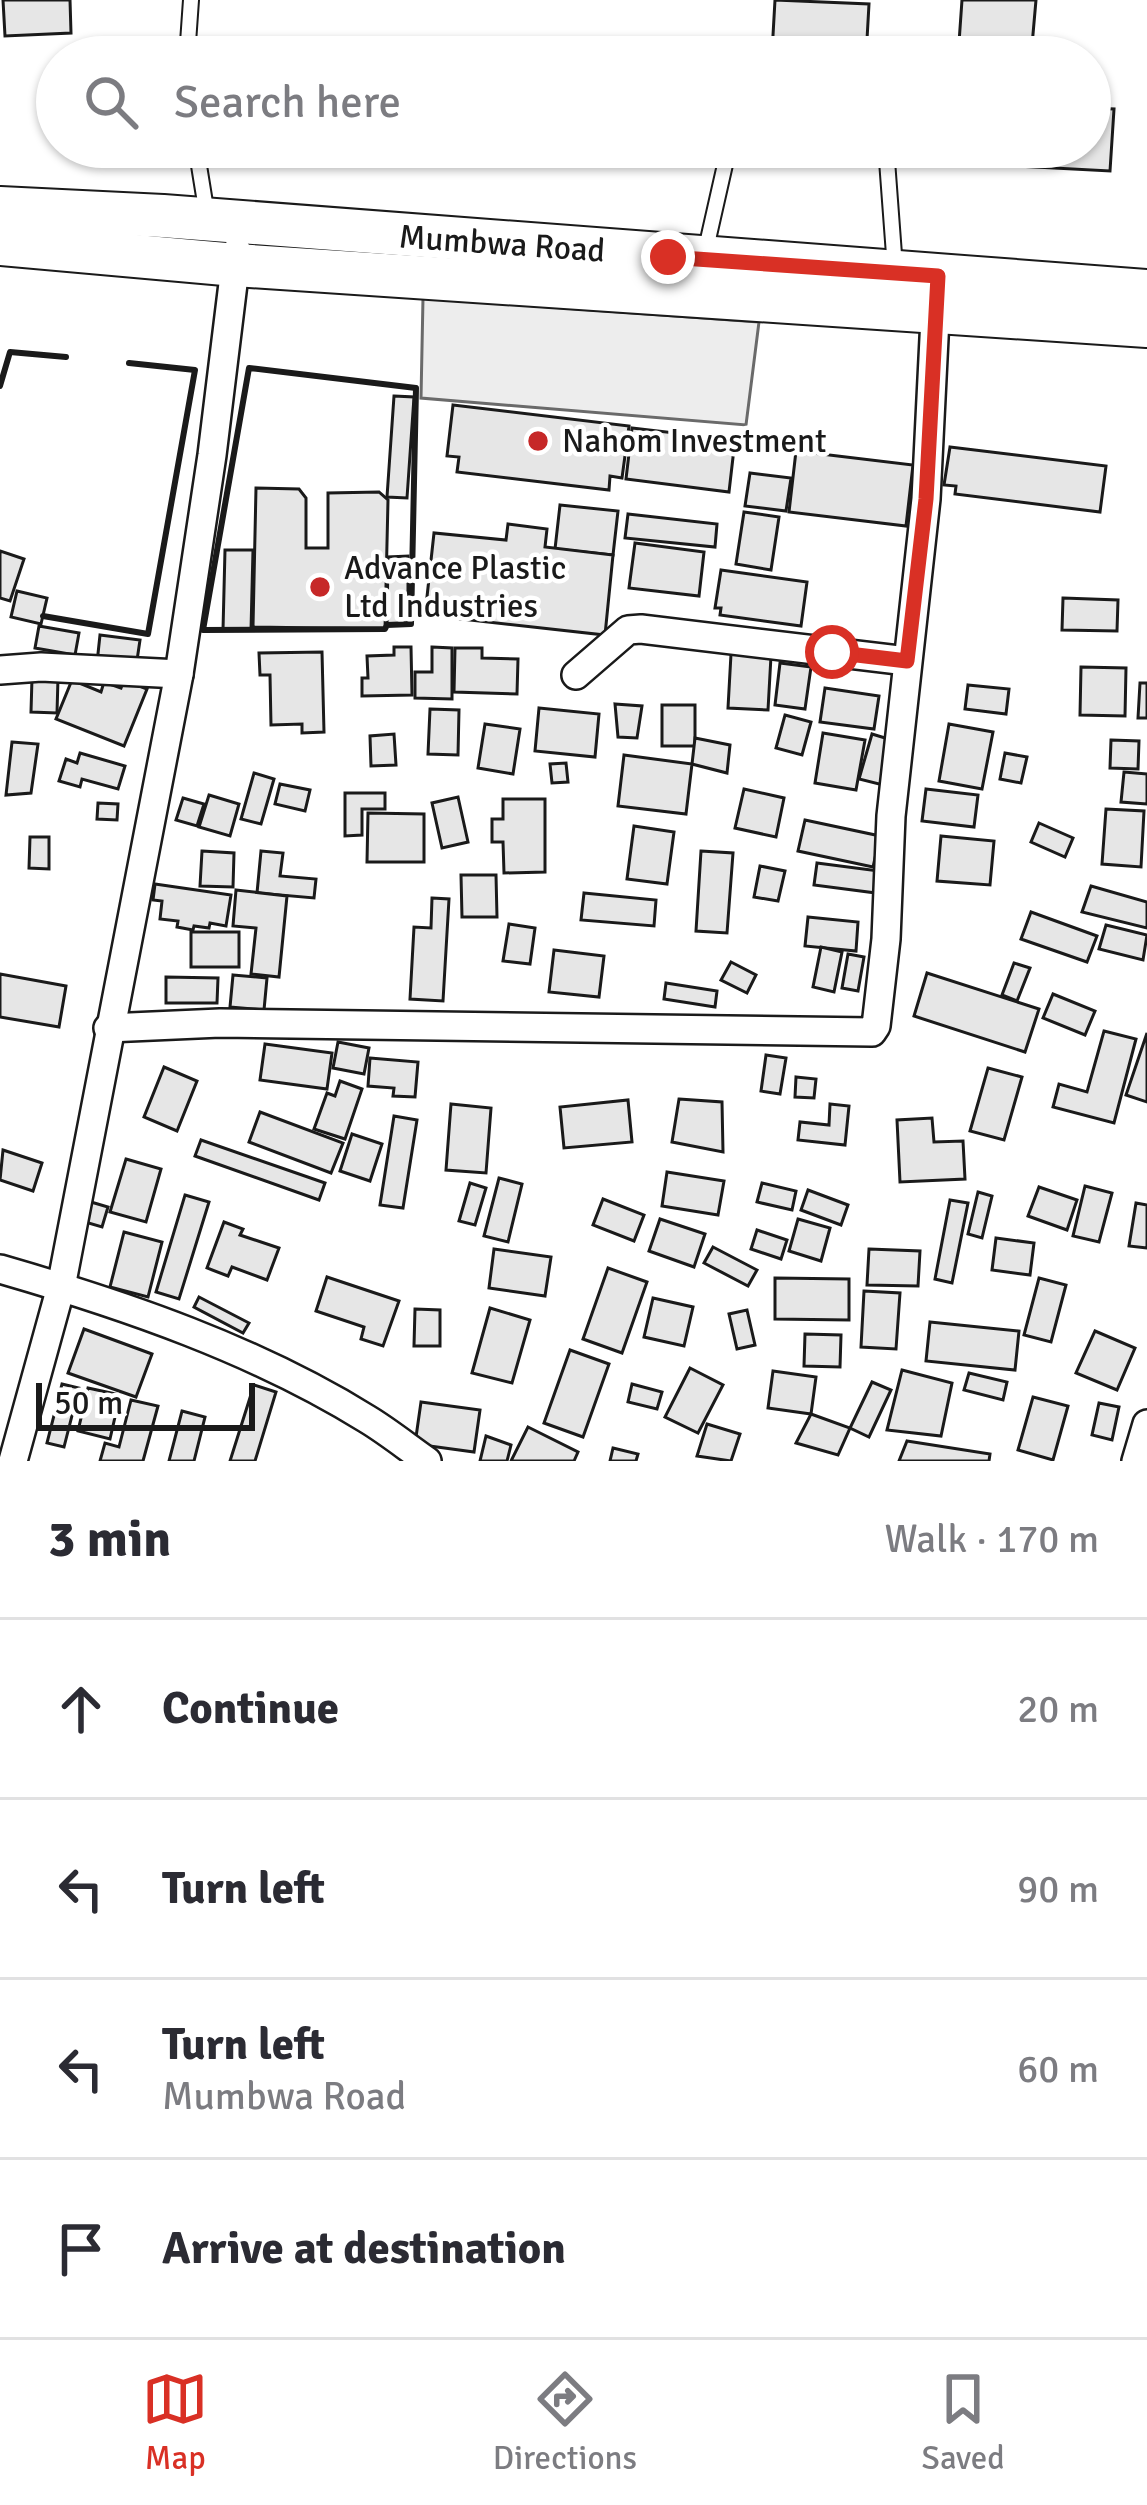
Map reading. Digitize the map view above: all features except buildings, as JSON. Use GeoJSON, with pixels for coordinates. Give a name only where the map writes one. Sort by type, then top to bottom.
{"type":"FeatureCollection","features":[{"type":"Feature","properties":{"kind":"main road","name":"Mumbwa Road"},"geometry":{"type":"LineString","coordinates":[[4,238],[222,221],[702,276],[915,292],[1147,326]]}},
{"type":"Feature","properties":{"kind":"main road","name":"Mumbwa Road"},"geometry":{"type":"LineString","coordinates":[[4,238],[236,265],[702,276]]}},
{"type":"Feature","properties":{"kind":"main road","name":"Mumbwa Road"},"geometry":{"type":"LineString","coordinates":[[915,292],[1147,291]]}},
{"type":"Feature","properties":{"kind":"street"},"geometry":{"type":"LineString","coordinates":[[14,1461],[61,1287],[179,674],[236,265],[222,221]]}},
{"type":"Feature","properties":{"kind":"street"},"geometry":{"type":"LineString","coordinates":[[108,1028],[220,1023],[872,1032],[886,938],[892,816],[926,499],[915,292]]}},
{"type":"Feature","properties":{"kind":"street"},"geometry":{"type":"LineString","coordinates":[[576,675],[628,631],[641,628],[907,661]]}},
{"type":"Feature","properties":{"kind":"street"},"geometry":{"type":"LineString","coordinates":[[0,670],[41,667],[179,674]]}},
{"type":"Feature","properties":{"kind":"street"},"geometry":{"type":"LineString","coordinates":[[0,1270],[61,1287],[296,1380],[368,1419],[427,1461]]}},
{"type":"Feature","properties":{"kind":"street"},"geometry":{"type":"LineString","coordinates":[[1136,1461],[1147,1424]]}},
{"type":"Feature","properties":{"kind":"lane"},"geometry":{"type":"LineString","coordinates":[[188,36],[191,0]]}},
{"type":"Feature","properties":{"kind":"lane"},"geometry":{"type":"LineString","coordinates":[[203,168],[222,221]]}},
{"type":"Feature","properties":{"kind":"lane"},"geometry":{"type":"LineString","coordinates":[[702,276],[725,168]]}},
{"type":"Feature","properties":{"kind":"lane"},"geometry":{"type":"LineString","coordinates":[[890,168],[915,292]]}},
{"type":"Feature","properties":{"kind":"shaded area"},"geometry":{"type":"Polygon","coordinates":[[[423,298],[759,322],[746,425],[421,398],[423,298]]]}},
{"type":"Feature","properties":{"kind":"wall"},"geometry":{"type":"LineString","coordinates":[[0,386],[10,352],[66,357]]}},
{"type":"Feature","properties":{"kind":"wall"},"geometry":{"type":"LineString","coordinates":[[43,616],[148,634],[195,370],[129,363]]}},
{"type":"Feature","properties":{"kind":"wall"},"geometry":{"type":"LineString","coordinates":[[249,368],[416,388],[411,624],[385,629],[203,630],[249,368]]}},
{"type":"Feature","properties":{"kind":"place","name":"Nahom Investment"},"geometry":{"type":"Point","coordinates":[538,441]}},
{"type":"Feature","properties":{"kind":"place","name":"Advance Plastic Ltd Industries"},"geometry":{"type":"Point","coordinates":[320,587]}},
{"type":"Feature","properties":{"kind":"route"},"geometry":{"type":"LineString","coordinates":[[668,257],[938,276],[926,499],[907,661],[832,652]]}}]}
